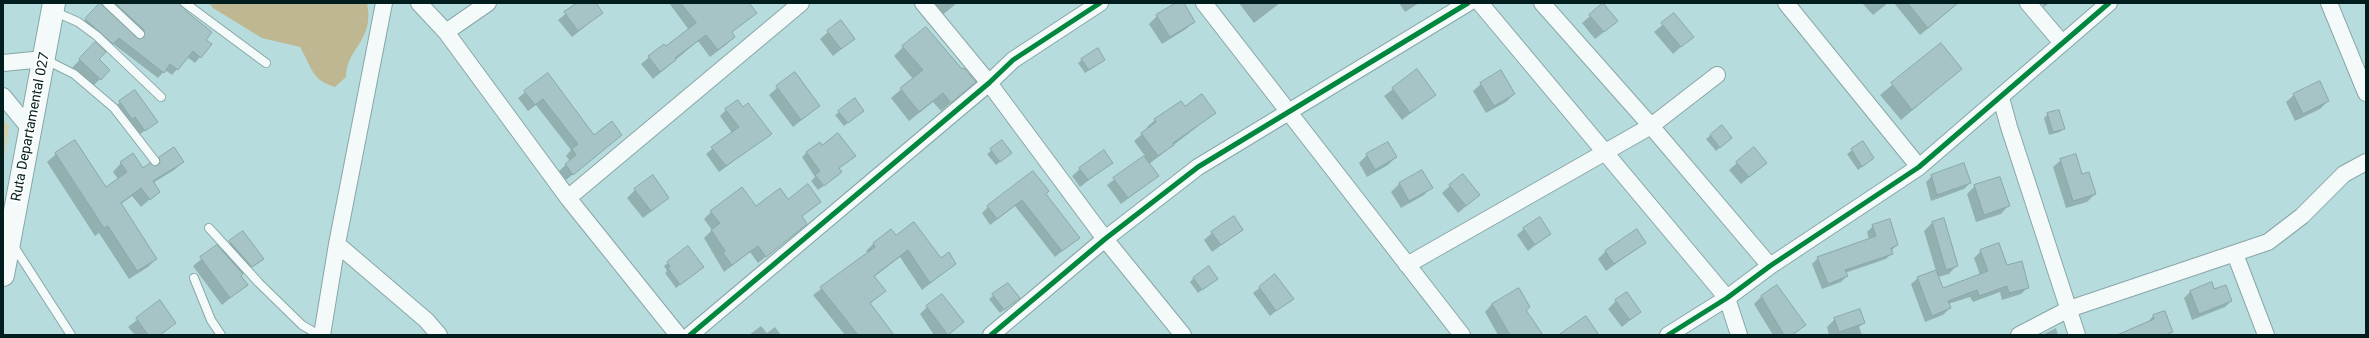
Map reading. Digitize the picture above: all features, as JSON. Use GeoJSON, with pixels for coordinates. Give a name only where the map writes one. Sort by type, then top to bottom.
{"type":"FeatureCollection","features":[{"type":"Feature","properties":{"kind":"main road","name":"Ruta Departamental 027"},"geometry":{"type":"LineString","coordinates":[[3,276],[53,7]]}},
{"type":"Feature","properties":{"kind":"street"},"geometry":{"type":"LineString","coordinates":[[322,335],[337,244],[384,3]]}},
{"type":"Feature","properties":{"kind":"street"},"geometry":{"type":"LineString","coordinates":[[419,3],[446,32],[568,198],[678,335]]}},
{"type":"Feature","properties":{"kind":"street"},"geometry":{"type":"LineString","coordinates":[[446,32],[488,3]]}},
{"type":"Feature","properties":{"kind":"street"},"geometry":{"type":"LineString","coordinates":[[568,198],[801,3]]}},
{"type":"Feature","properties":{"kind":"street"},"geometry":{"type":"LineString","coordinates":[[923,3],[989,83],[1105,239],[1183,335]]}},
{"type":"Feature","properties":{"kind":"street"},"geometry":{"type":"LineString","coordinates":[[690,335],[989,83],[1013,60],[1100,3]]}},
{"type":"Feature","properties":{"kind":"street"},"geometry":{"type":"LineString","coordinates":[[1204,3],[1462,335]]}},
{"type":"Feature","properties":{"kind":"street"},"geometry":{"type":"LineString","coordinates":[[991,335],[1105,239],[1198,167],[1468,3]]}},
{"type":"Feature","properties":{"kind":"street"},"geometry":{"type":"LineString","coordinates":[[1480,3],[1727,298],[1739,335]]}},
{"type":"Feature","properties":{"kind":"street"},"geometry":{"type":"LineString","coordinates":[[1542,3],[1651,126],[1770,266]]}},
{"type":"Feature","properties":{"kind":"street"},"geometry":{"type":"LineString","coordinates":[[1786,3],[1919,167]]}},
{"type":"Feature","properties":{"kind":"street"},"geometry":{"type":"LineString","coordinates":[[2028,3],[2062,43]]}},
{"type":"Feature","properties":{"kind":"street"},"geometry":{"type":"LineString","coordinates":[[1668,335],[1727,298],[1770,266],[1919,167],[2110,3]]}},
{"type":"Feature","properties":{"kind":"street"},"geometry":{"type":"LineString","coordinates":[[2329,3],[2366,93]]}},
{"type":"Feature","properties":{"kind":"street"},"geometry":{"type":"LineString","coordinates":[[3,63],[44,59]]}},
{"type":"Feature","properties":{"kind":"street"},"geometry":{"type":"LineString","coordinates":[[1407,265],[1604,151],[1651,126],[1717,76]]}},
{"type":"Feature","properties":{"kind":"street"},"geometry":{"type":"LineString","coordinates":[[3,96],[30,129]]}},
{"type":"Feature","properties":{"kind":"street"},"geometry":{"type":"LineString","coordinates":[[2001,98],[2009,127],[2077,335]]}},
{"type":"Feature","properties":{"kind":"street"},"geometry":{"type":"LineString","coordinates":[[2019,335],[2069,309],[2268,242],[2302,216],[2344,174],[2366,162]]}},
{"type":"Feature","properties":{"kind":"street"},"geometry":{"type":"LineString","coordinates":[[337,244],[426,320],[439,335]]}},
{"type":"Feature","properties":{"kind":"street"},"geometry":{"type":"LineString","coordinates":[[2235,254],[2266,335]]}},
{"type":"Feature","properties":{"kind":"lane"},"geometry":{"type":"LineString","coordinates":[[107,3],[140,34]]}},
{"type":"Feature","properties":{"kind":"lane"},"geometry":{"type":"LineString","coordinates":[[185,3],[266,63]]}},
{"type":"Feature","properties":{"kind":"lane"},"geometry":{"type":"LineString","coordinates":[[53,7],[78,22],[97,36],[161,97]]}},
{"type":"Feature","properties":{"kind":"lane"},"geometry":{"type":"LineString","coordinates":[[44,59],[74,74],[114,108],[155,161]]}},
{"type":"Feature","properties":{"kind":"lane"},"geometry":{"type":"LineString","coordinates":[[209,228],[259,283],[302,325],[319,335]]}},
{"type":"Feature","properties":{"kind":"lane"},"geometry":{"type":"LineString","coordinates":[[10,240],[71,335]]}},
{"type":"Feature","properties":{"kind":"lane"},"geometry":{"type":"LineString","coordinates":[[194,278],[211,320],[221,335]]}},
{"type":"Feature","properties":{"kind":"shaded area"},"geometry":{"type":"Polygon","coordinates":[[[209,3],[367,3],[367,27],[350,59],[346,77],[335,87],[321,81],[317,77],[300,47],[262,38],[213,8],[209,3]]]}},
{"type":"Feature","properties":{"kind":"shaded area"},"geometry":{"type":"Polygon","coordinates":[[[3,119],[9,127],[3,164],[3,119]]]}},
{"type":"Feature","properties":{"kind":"building"},"geometry":{"type":"Polygon","coordinates":[[[100,3],[139,39],[144,37],[144,30],[115,3],[180,3],[188,13],[212,32],[206,40],[212,44],[201,58],[193,51],[178,70],[170,64],[164,73],[119,38],[113,44],[85,19],[100,3]]]}},
{"type":"Feature","properties":{"kind":"building"},"geometry":{"type":"Polygon","coordinates":[[[577,3],[596,3],[603,13],[578,31],[564,12],[577,3]]]}},
{"type":"Feature","properties":{"kind":"building"},"geometry":{"type":"Polygon","coordinates":[[[681,3],[749,3],[757,13],[732,32],[735,37],[718,50],[706,35],[675,58],[676,60],[660,72],[648,56],[664,44],[666,46],[696,23],[681,3]]]}},
{"type":"Feature","properties":{"kind":"building"},"geometry":{"type":"Polygon","coordinates":[[[1176,3],[1184,3],[1195,22],[1170,37],[1156,15],[1176,3]]]}},
{"type":"Feature","properties":{"kind":"building"},"geometry":{"type":"Polygon","coordinates":[[[1603,3],[1618,21],[1604,32],[1589,15],[1603,3]]]}},
{"type":"Feature","properties":{"kind":"building"},"geometry":{"type":"Polygon","coordinates":[[[1908,3],[1958,3],[1928,28],[1908,3]]]}},
{"type":"Feature","properties":{"kind":"building"},"geometry":{"type":"Polygon","coordinates":[[[1674,13],[1694,37],[1681,47],[1661,23],[1674,13]]]}},
{"type":"Feature","properties":{"kind":"building"},"geometry":{"type":"Polygon","coordinates":[[[841,20],[855,39],[841,49],[827,31],[841,20]]]}},
{"type":"Feature","properties":{"kind":"building"},"geometry":{"type":"Polygon","coordinates":[[[926,27],[962,69],[964,68],[976,82],[951,103],[943,93],[919,112],[900,88],[923,70],[902,46],[926,27]]]}},
{"type":"Feature","properties":{"kind":"building"},"geometry":{"type":"Polygon","coordinates":[[[95,42],[106,52],[99,59],[110,70],[101,80],[79,59],[95,42]]]}},
{"type":"Feature","properties":{"kind":"building"},"geometry":{"type":"Polygon","coordinates":[[[1941,43],[1962,69],[1912,110],[1891,83],[1941,43]]]}},
{"type":"Feature","properties":{"kind":"building"},"geometry":{"type":"Polygon","coordinates":[[[1098,48],[1105,60],[1089,70],[1081,59],[1098,48]]]}},
{"type":"Feature","properties":{"kind":"building"},"geometry":{"type":"Polygon","coordinates":[[[1417,69],[1436,95],[1410,113],[1392,88],[1417,69]]]}},
{"type":"Feature","properties":{"kind":"building"},"geometry":{"type":"Polygon","coordinates":[[[1501,70],[1515,94],[1494,106],[1480,83],[1501,70]]]}},
{"type":"Feature","properties":{"kind":"building"},"geometry":{"type":"Polygon","coordinates":[[[795,72],[820,106],[801,120],[776,86],[795,72]]]}},
{"type":"Feature","properties":{"kind":"building"},"geometry":{"type":"Polygon","coordinates":[[[548,73],[594,135],[612,121],[622,135],[573,175],[565,164],[576,155],[572,149],[578,144],[543,99],[535,105],[524,91],[548,73]]]}},
{"type":"Feature","properties":{"kind":"building"},"geometry":{"type":"Polygon","coordinates":[[[2320,81],[2329,101],[2303,114],[2293,94],[2320,81]]]}},
{"type":"Feature","properties":{"kind":"building"},"geometry":{"type":"Polygon","coordinates":[[[135,90],[158,122],[145,131],[135,117],[132,119],[119,101],[135,90]]]}},
{"type":"Feature","properties":{"kind":"building"},"geometry":{"type":"Polygon","coordinates":[[[1202,94],[1216,113],[1173,143],[1174,145],[1158,156],[1141,133],[1156,122],[1154,119],[1181,101],[1185,106],[1202,94]]]}},
{"type":"Feature","properties":{"kind":"building"},"geometry":{"type":"Polygon","coordinates":[[[855,98],[864,111],[848,123],[838,111],[855,98]]]}},
{"type":"Feature","properties":{"kind":"building"},"geometry":{"type":"Polygon","coordinates":[[[738,100],[743,107],[748,103],[772,134],[726,166],[711,147],[739,127],[725,109],[738,100]]]}},
{"type":"Feature","properties":{"kind":"building"},"geometry":{"type":"Polygon","coordinates":[[[2059,110],[2065,129],[2053,132],[2047,113],[2059,110]]]}},
{"type":"Feature","properties":{"kind":"building"},"geometry":{"type":"Polygon","coordinates":[[[1722,125],[1732,138],[1720,148],[1710,135],[1722,125]]]}},
{"type":"Feature","properties":{"kind":"building"},"geometry":{"type":"Polygon","coordinates":[[[838,133],[856,156],[839,168],[842,172],[824,186],[815,175],[820,171],[806,152],[820,142],[822,145],[838,133]]]}},
{"type":"Feature","properties":{"kind":"building"},"geometry":{"type":"Polygon","coordinates":[[[75,140],[106,187],[127,172],[120,162],[133,153],[143,168],[150,163],[156,166],[160,163],[159,157],[174,147],[184,162],[153,181],[160,192],[150,200],[141,188],[121,203],[157,259],[137,271],[108,226],[104,228],[55,153],[75,140]]]}},
{"type":"Feature","properties":{"kind":"building"},"geometry":{"type":"Polygon","coordinates":[[[1002,140],[1012,153],[1000,162],[990,149],[1002,140]]]}},
{"type":"Feature","properties":{"kind":"building"},"geometry":{"type":"Polygon","coordinates":[[[1863,141],[1874,158],[1862,167],[1851,149],[1863,141]]]}},
{"type":"Feature","properties":{"kind":"building"},"geometry":{"type":"Polygon","coordinates":[[[1388,142],[1397,157],[1375,170],[1366,154],[1388,142]]]}},
{"type":"Feature","properties":{"kind":"building"},"geometry":{"type":"Polygon","coordinates":[[[1754,147],[1767,163],[1749,177],[1736,162],[1754,147]]]}},
{"type":"Feature","properties":{"kind":"building"},"geometry":{"type":"Polygon","coordinates":[[[1104,150],[1113,163],[1088,180],[1079,168],[1104,150]]]}},
{"type":"Feature","properties":{"kind":"building"},"geometry":{"type":"Polygon","coordinates":[[[2076,154],[2082,174],[2089,172],[2096,194],[2073,201],[2060,159],[2076,154]]]}},
{"type":"Feature","properties":{"kind":"building"},"geometry":{"type":"Polygon","coordinates":[[[1144,156],[1159,176],[1128,198],[1113,178],[1144,156]]]}},
{"type":"Feature","properties":{"kind":"building"},"geometry":{"type":"Polygon","coordinates":[[[1964,163],[1971,183],[1937,195],[1931,175],[1964,163]]]}},
{"type":"Feature","properties":{"kind":"building"},"geometry":{"type":"Polygon","coordinates":[[[1422,170],[1433,188],[1409,201],[1399,183],[1422,170]]]}},
{"type":"Feature","properties":{"kind":"building"},"geometry":{"type":"Polygon","coordinates":[[[1033,171],[1049,191],[1046,194],[1080,238],[1062,251],[1022,200],[997,219],[987,206],[1033,171]]]}},
{"type":"Feature","properties":{"kind":"building"},"geometry":{"type":"Polygon","coordinates":[[[1463,174],[1480,195],[1466,206],[1449,185],[1463,174]]]}},
{"type":"Feature","properties":{"kind":"building"},"geometry":{"type":"Polygon","coordinates":[[[653,175],[669,198],[651,211],[634,189],[653,175]]]}},
{"type":"Feature","properties":{"kind":"building"},"geometry":{"type":"Polygon","coordinates":[[[2000,177],[2010,206],[1984,215],[1974,185],[2000,177]]]}},
{"type":"Feature","properties":{"kind":"building"},"geometry":{"type":"Polygon","coordinates":[[[808,184],[821,202],[802,216],[807,224],[766,257],[758,246],[732,265],[723,253],[725,251],[711,230],[720,223],[710,211],[742,187],[756,206],[780,188],[788,199],[808,184]]]}},
{"type":"Feature","properties":{"kind":"building"},"geometry":{"type":"Polygon","coordinates":[[[1234,216],[1243,230],[1221,245],[1211,232],[1234,216]]]}},
{"type":"Feature","properties":{"kind":"building"},"geometry":{"type":"Polygon","coordinates":[[[1540,217],[1551,234],[1535,245],[1523,228],[1540,217]]]}},
{"type":"Feature","properties":{"kind":"building"},"geometry":{"type":"Polygon","coordinates":[[[1944,218],[1958,266],[1946,270],[1932,222],[1944,218]]]}},
{"type":"Feature","properties":{"kind":"building"},"geometry":{"type":"Polygon","coordinates":[[[1890,219],[1898,245],[1891,248],[1893,254],[1845,270],[1848,276],[1828,284],[1817,257],[1876,236],[1872,225],[1890,219]]]}},
{"type":"Feature","properties":{"kind":"building"},"geometry":{"type":"Polygon","coordinates":[[[914,222],[941,258],[949,252],[956,264],[930,283],[908,250],[874,276],[886,291],[870,303],[894,335],[858,335],[820,287],[875,247],[873,243],[891,229],[896,235],[914,222]]]}},
{"type":"Feature","properties":{"kind":"building"},"geometry":{"type":"Polygon","coordinates":[[[1637,229],[1646,243],[1614,264],[1605,251],[1637,229]]]}},
{"type":"Feature","properties":{"kind":"building"},"geometry":{"type":"Polygon","coordinates":[[[243,231],[264,259],[252,267],[229,241],[243,231]]]}},
{"type":"Feature","properties":{"kind":"building"},"geometry":{"type":"Polygon","coordinates":[[[1999,243],[2007,265],[2022,261],[2029,288],[2009,293],[2007,286],[1979,296],[1977,290],[1948,301],[1951,308],[1932,316],[1917,277],[1936,270],[1943,288],[1988,271],[1980,250],[1999,243]]]}},
{"type":"Feature","properties":{"kind":"building"},"geometry":{"type":"Polygon","coordinates":[[[217,245],[243,274],[241,276],[248,285],[230,298],[200,257],[217,245]]]}},
{"type":"Feature","properties":{"kind":"building"},"geometry":{"type":"Polygon","coordinates":[[[688,246],[704,267],[680,285],[668,268],[670,267],[667,262],[688,246]]]}},
{"type":"Feature","properties":{"kind":"building"},"geometry":{"type":"Polygon","coordinates":[[[1209,266],[1218,279],[1202,290],[1193,278],[1209,266]]]}},
{"type":"Feature","properties":{"kind":"building"},"geometry":{"type":"Polygon","coordinates":[[[1275,274],[1294,299],[1276,311],[1259,287],[1275,274]]]}},
{"type":"Feature","properties":{"kind":"building"},"geometry":{"type":"Polygon","coordinates":[[[2212,282],[2214,289],[2226,285],[2232,301],[2199,314],[2190,291],[2212,282]]]}},
{"type":"Feature","properties":{"kind":"building"},"geometry":{"type":"Polygon","coordinates":[[[1008,283],[1020,298],[1004,310],[992,294],[1008,283]]]}},
{"type":"Feature","properties":{"kind":"building"},"geometry":{"type":"Polygon","coordinates":[[[1777,285],[1806,325],[1792,335],[1784,335],[1761,296],[1777,285]]]}},
{"type":"Feature","properties":{"kind":"building"},"geometry":{"type":"Polygon","coordinates":[[[1519,288],[1530,307],[1526,310],[1543,335],[1510,335],[1492,304],[1519,288]]]}},
{"type":"Feature","properties":{"kind":"building"},"geometry":{"type":"Polygon","coordinates":[[[1627,292],[1641,312],[1630,320],[1615,300],[1627,292]]]}},
{"type":"Feature","properties":{"kind":"building"},"geometry":{"type":"Polygon","coordinates":[[[942,294],[964,322],[948,335],[926,306],[942,294]]]}},
{"type":"Feature","properties":{"kind":"building"},"geometry":{"type":"Polygon","coordinates":[[[160,300],[176,323],[160,335],[148,335],[136,318],[160,300]]]}},
{"type":"Feature","properties":{"kind":"building"},"geometry":{"type":"Polygon","coordinates":[[[1860,309],[1865,323],[1839,332],[1834,318],[1860,309]]]}},
{"type":"Feature","properties":{"kind":"building"},"geometry":{"type":"Polygon","coordinates":[[[2165,311],[2173,332],[2165,335],[2117,335],[2154,319],[2153,315],[2165,311]]]}},
{"type":"Feature","properties":{"kind":"building"},"geometry":{"type":"Polygon","coordinates":[[[1586,316],[1599,335],[1559,335],[1586,316]]]}},
{"type":"Feature","properties":{"kind":"cycle path"},"geometry":{"type":"LineString","coordinates":[[690,335],[989,83],[1013,60],[1100,3]]}},
{"type":"Feature","properties":{"kind":"cycle path"},"geometry":{"type":"LineString","coordinates":[[991,335],[1105,239],[1198,167],[1468,3]]}},
{"type":"Feature","properties":{"kind":"cycle path"},"geometry":{"type":"LineString","coordinates":[[1668,335],[1727,298],[1770,266],[1919,167],[2109,3]]}}]}
